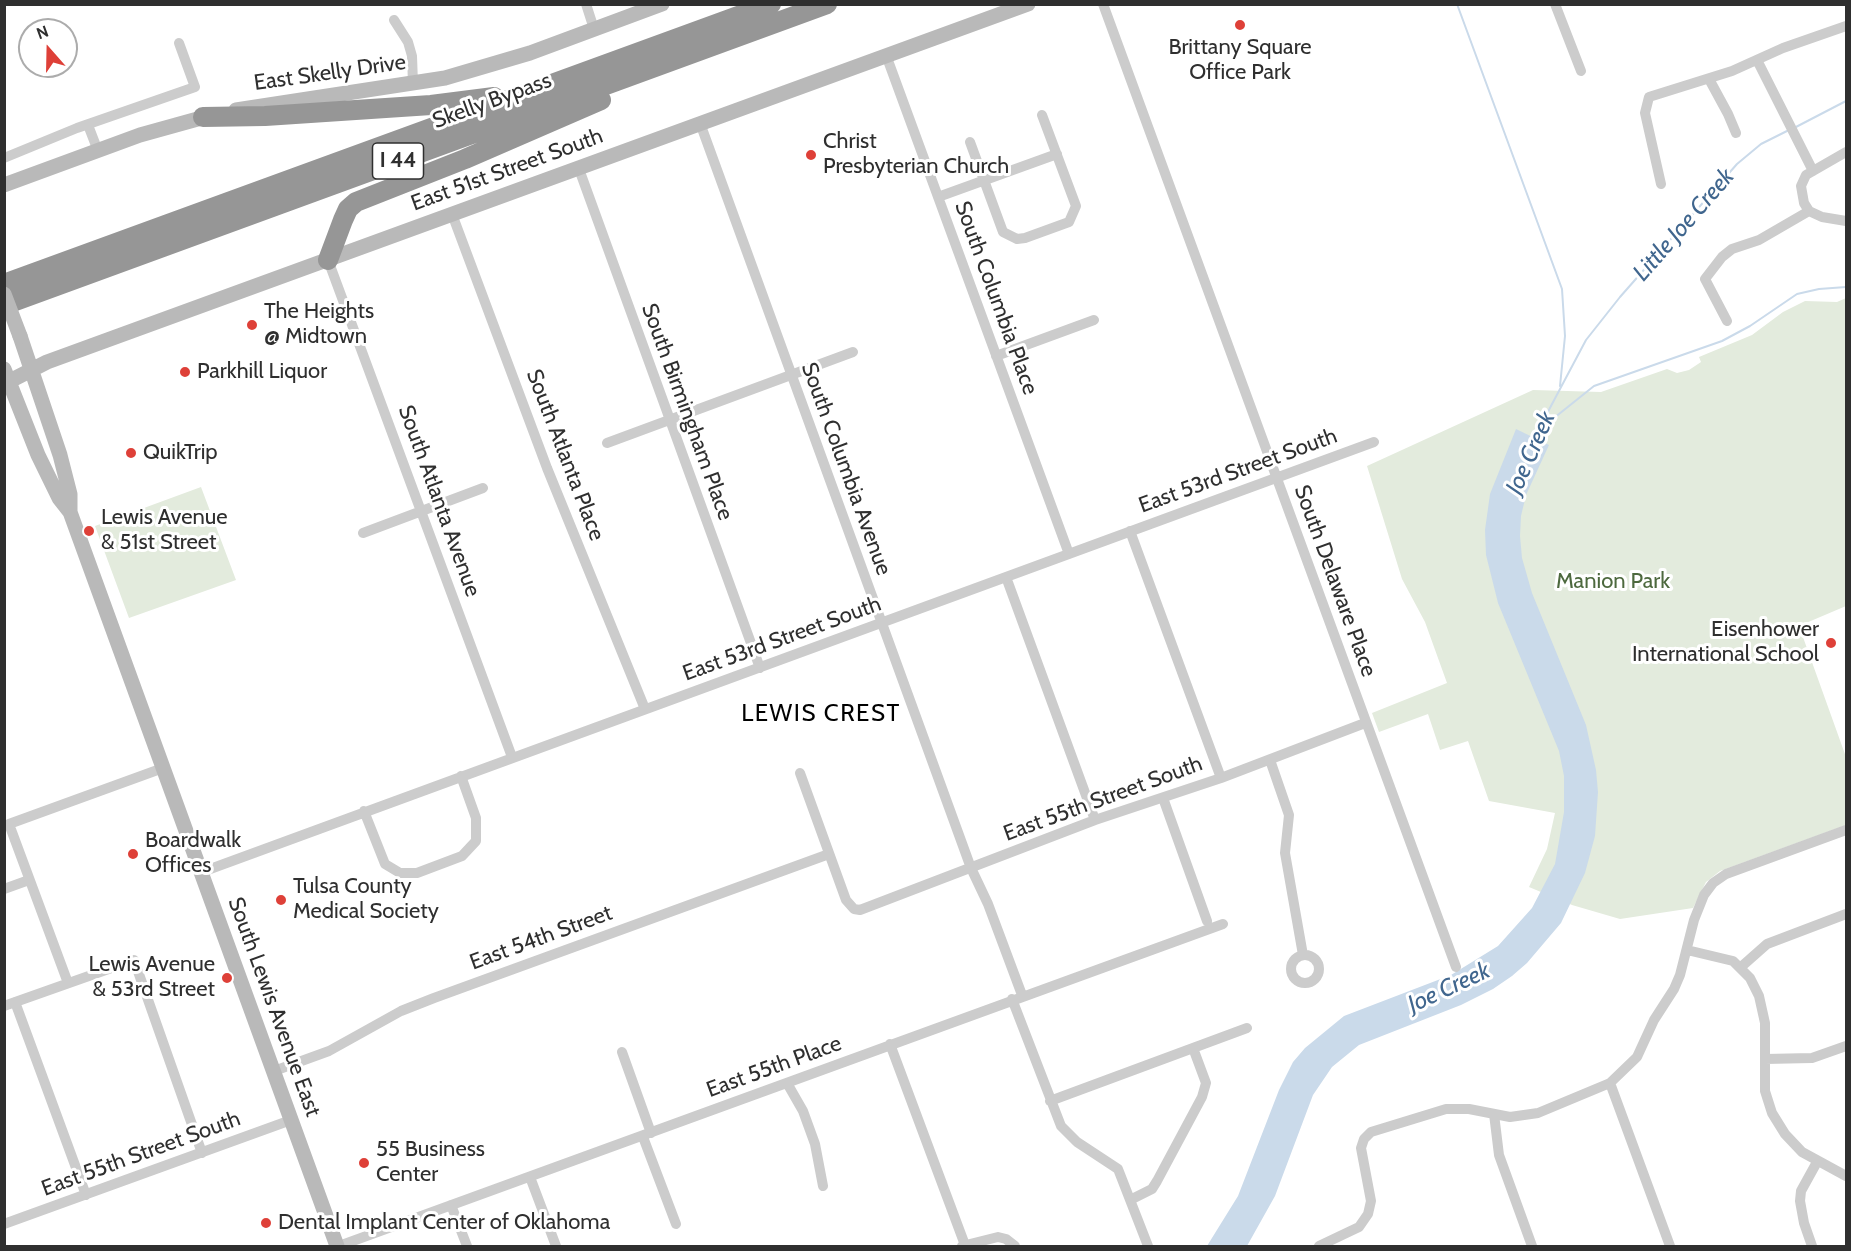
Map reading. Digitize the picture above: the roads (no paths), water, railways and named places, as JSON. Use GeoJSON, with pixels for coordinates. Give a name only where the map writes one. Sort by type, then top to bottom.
{"type":"FeatureCollection","features":[{"type":"Feature","properties":{"kind":"highway","name":"Skelly Bypass"},"geometry":{"type":"LineString","coordinates":[[4,284],[771,4]]}},
{"type":"Feature","properties":{"kind":"highway","name":"Skelly Bypass"},"geometry":{"type":"LineString","coordinates":[[4,306],[827,4]]}},
{"type":"Feature","properties":{"kind":"highway"},"geometry":{"type":"LineString","coordinates":[[328,260],[342,220],[348,209],[356,202],[465,159],[771,25]]}},
{"type":"Feature","properties":{"kind":"highway"},"geometry":{"type":"LineString","coordinates":[[203,117],[265,116],[431,105],[529,93]]}},
{"type":"Feature","properties":{"kind":"main road","name":"East Skelly Drive"},"geometry":{"type":"LineString","coordinates":[[4,185],[140,135],[203,117],[274,103],[413,84],[486,68],[662,4]]}},
{"type":"Feature","properties":{"kind":"main road","name":"East 51st Street South"},"geometry":{"type":"LineString","coordinates":[[6,378],[1028,4]]}},
{"type":"Feature","properties":{"kind":"main road","name":"South Lewis Avenue East"},"geometry":{"type":"LineString","coordinates":[[4,294],[52,426],[67,484],[70,512],[338,1246]]}},
{"type":"Feature","properties":{"kind":"main road","name":"South Lewis Avenue East"},"geometry":{"type":"LineString","coordinates":[[6,378],[59,498],[70,512]]}},
{"type":"Feature","properties":{"kind":"main road"},"geometry":{"type":"LineString","coordinates":[[46,470],[54,470],[67,484]]}},
{"type":"Feature","properties":{"kind":"street"},"geometry":{"type":"LineString","coordinates":[[585,4],[594,29]]}},
{"type":"Feature","properties":{"kind":"street","name":"South Delaware Place"},"geometry":{"type":"LineString","coordinates":[[1103,4],[1456,967]]}},
{"type":"Feature","properties":{"kind":"street"},"geometry":{"type":"LineString","coordinates":[[1555,4],[1581,71]]}},
{"type":"Feature","properties":{"kind":"street"},"geometry":{"type":"LineString","coordinates":[[394,20],[408,42],[412,56],[413,84]]}},
{"type":"Feature","properties":{"kind":"street"},"geometry":{"type":"LineString","coordinates":[[1661,184],[1645,113],[1646,102],[1653,94],[1709,79],[1846,26]]}},
{"type":"Feature","properties":{"kind":"street"},"geometry":{"type":"LineString","coordinates":[[4,158],[88,124],[195,87],[179,43]]}},
{"type":"Feature","properties":{"kind":"street","name":"South Columbia Place"},"geometry":{"type":"LineString","coordinates":[[886,55],[1069,554]]}},
{"type":"Feature","properties":{"kind":"street"},"geometry":{"type":"LineString","coordinates":[[1757,60],[1813,171]]}},
{"type":"Feature","properties":{"kind":"street"},"geometry":{"type":"LineString","coordinates":[[1709,79],[1736,133]]}},
{"type":"Feature","properties":{"kind":"street"},"geometry":{"type":"LineString","coordinates":[[969,142],[1004,232],[1017,240],[1069,222],[1076,206],[1042,115]]}},
{"type":"Feature","properties":{"kind":"street","name":"South Columbia Avenue"},"geometry":{"type":"LineString","coordinates":[[700,123],[971,868],[991,911],[1050,1101],[1061,1126],[1068,1134],[1118,1169],[1132,1199],[1148,1246]]}},
{"type":"Feature","properties":{"kind":"street"},"geometry":{"type":"LineString","coordinates":[[88,124],[98,151]]}},
{"type":"Feature","properties":{"kind":"street"},"geometry":{"type":"LineString","coordinates":[[1846,152],[1813,171],[1802,180],[1801,186],[1804,202],[1809,211],[1822,217],[1846,221]]}},
{"type":"Feature","properties":{"kind":"street"},"geometry":{"type":"LineString","coordinates":[[938,197],[1057,154]]}},
{"type":"Feature","properties":{"kind":"street","name":"South Birmingham Place"},"geometry":{"type":"LineString","coordinates":[[579,169],[668,420],[760,668]]}},
{"type":"Feature","properties":{"kind":"street"},"geometry":{"type":"LineString","coordinates":[[1726,321],[1705,279],[1711,271],[1732,249],[1759,240],[1809,211]]}},
{"type":"Feature","properties":{"kind":"street","name":"South Atlanta Place"},"geometry":{"type":"LineString","coordinates":[[452,214],[547,468],[645,710]]}},
{"type":"Feature","properties":{"kind":"street","name":"South Atlanta Avenue"},"geometry":{"type":"LineString","coordinates":[[328,260],[512,757]]}},
{"type":"Feature","properties":{"kind":"street"},"geometry":{"type":"LineString","coordinates":[[996,356],[1094,320]]}},
{"type":"Feature","properties":{"kind":"street"},"geometry":{"type":"LineString","coordinates":[[607,443],[853,352]]}},
{"type":"Feature","properties":{"kind":"street","name":"East 53rd Street South"},"geometry":{"type":"LineString","coordinates":[[202,872],[1374,442]]}},
{"type":"Feature","properties":{"kind":"street"},"geometry":{"type":"LineString","coordinates":[[363,533],[483,488]]}},
{"type":"Feature","properties":{"kind":"street"},"geometry":{"type":"LineString","coordinates":[[1130,531],[1221,778]]}},
{"type":"Feature","properties":{"kind":"street"},"geometry":{"type":"LineString","coordinates":[[1006,577],[1095,820]]}},
{"type":"Feature","properties":{"kind":"street","name":"East 55th Street South"},"geometry":{"type":"LineString","coordinates":[[829,854],[846,900],[854,909],[867,909],[1095,820],[1221,778],[1365,723]]}},
{"type":"Feature","properties":{"kind":"street"},"geometry":{"type":"LineString","coordinates":[[1270,760],[1289,815],[1286,860],[1303,955]]}},
{"type":"Feature","properties":{"kind":"street"},"geometry":{"type":"LineString","coordinates":[[68,983],[9,824],[163,768]]}},
{"type":"Feature","properties":{"kind":"street"},"geometry":{"type":"LineString","coordinates":[[800,773],[829,854]]}},
{"type":"Feature","properties":{"kind":"street"},"geometry":{"type":"LineString","coordinates":[[364,811],[380,855],[392,870],[400,873],[417,873],[462,856],[476,841],[476,818],[461,776]]}},
{"type":"Feature","properties":{"kind":"street"},"geometry":{"type":"LineString","coordinates":[[1163,798],[1207,921]]}},
{"type":"Feature","properties":{"kind":"street"},"geometry":{"type":"LineString","coordinates":[[1319,1246],[1359,1227],[1368,1214],[1371,1201],[1361,1148],[1364,1139],[1371,1132],[1446,1109],[1510,1117],[1539,1113],[1610,1083],[1637,1057],[1654,1020],[1674,989],[1704,895],[1717,879],[1846,830]]}},
{"type":"Feature","properties":{"kind":"street","name":"East 54th Street"},"geometry":{"type":"LineString","coordinates":[[274,1071],[329,1051],[401,1011],[434,998],[829,854]]}},
{"type":"Feature","properties":{"kind":"street"},"geometry":{"type":"LineString","coordinates":[[4,888],[29,880]]}},
{"type":"Feature","properties":{"kind":"street"},"geometry":{"type":"LineString","coordinates":[[1741,967],[1767,944],[1846,914]]}},
{"type":"Feature","properties":{"kind":"street","name":"East 55th Place"},"geometry":{"type":"LineString","coordinates":[[338,1246],[647,1135],[1017,997],[1223,924]]}},
{"type":"Feature","properties":{"kind":"street"},"geometry":{"type":"LineString","coordinates":[[1686,950],[1723,958],[1741,967],[1755,987],[1762,1010],[1765,1091],[1772,1113],[1793,1144],[1817,1162],[1846,1176]]}},
{"type":"Feature","properties":{"kind":"street"},"geometry":{"type":"LineString","coordinates":[[86,1195],[10,1004],[134,960],[202,1153]]}},
{"type":"Feature","properties":{"kind":"street"},"geometry":{"type":"LineString","coordinates":[[1050,1101],[1247,1028]]}},
{"type":"Feature","properties":{"kind":"street"},"geometry":{"type":"LineString","coordinates":[[890,1044],[963,1246],[998,1237],[1015,1246]]}},
{"type":"Feature","properties":{"kind":"street"},"geometry":{"type":"LineString","coordinates":[[1765,1059],[1812,1058],[1846,1046]]}},
{"type":"Feature","properties":{"kind":"street"},"geometry":{"type":"LineString","coordinates":[[1132,1199],[1152,1189],[1202,1097],[1206,1083],[1193,1048]]}},
{"type":"Feature","properties":{"kind":"street"},"geometry":{"type":"LineString","coordinates":[[622,1052],[676,1224]]}},
{"type":"Feature","properties":{"kind":"street"},"geometry":{"type":"LineString","coordinates":[[788,1083],[803,1111],[814,1144],[823,1186]]}},
{"type":"Feature","properties":{"kind":"street"},"geometry":{"type":"LineString","coordinates":[[1610,1083],[1670,1246]]}},
{"type":"Feature","properties":{"kind":"street"},"geometry":{"type":"LineString","coordinates":[[1494,1114],[1499,1155],[1532,1246]]}},
{"type":"Feature","properties":{"kind":"street","name":"East 55th Street South"},"geometry":{"type":"LineString","coordinates":[[4,1224],[291,1120]]}},
{"type":"Feature","properties":{"kind":"street"},"geometry":{"type":"LineString","coordinates":[[1812,1246],[1804,1223],[1800,1201],[1801,1191],[1817,1162]]}},
{"type":"Feature","properties":{"kind":"street"},"geometry":{"type":"LineString","coordinates":[[530,1177],[555,1246]]}},
{"type":"Feature","properties":{"kind":"street"},"geometry":{"type":"LineString","coordinates":[[451,1205],[467,1246]]}},
{"type":"Feature","properties":{"kind":"water","name":"Joe Creek"},"geometry":{"type":"Polygon","coordinates":[[[1516,429],[1549,445],[1526,495],[1521,516],[1520,536],[1522,558],[1532,593],[1586,725],[1596,770],[1598,792],[1595,836],[1585,873],[1561,923],[1527,963],[1512,976],[1493,989],[1461,1005],[1359,1045],[1332,1067],[1313,1095],[1275,1196],[1247,1246],[1207,1246],[1238,1196],[1279,1090],[1293,1062],[1305,1048],[1344,1016],[1451,975],[1498,946],[1532,908],[1555,864],[1564,812],[1564,776],[1559,751],[1498,603],[1486,555],[1485,530],[1490,494],[1516,429]]]}},
{"type":"Feature","properties":{"kind":"waterway"},"geometry":{"type":"LineString","coordinates":[[1457,4],[1562,289],[1565,336],[1560,386]]}},
{"type":"Feature","properties":{"kind":"waterway","name":"Little Joe Creek"},"geometry":{"type":"LineString","coordinates":[[1794,128],[1846,101]]}},
{"type":"Feature","properties":{"kind":"waterway","name":"Little Joe Creek"},"geometry":{"type":"LineString","coordinates":[[1534,438],[1586,340],[1620,297],[1737,164],[1761,144],[1789,130]]}},
{"type":"Feature","properties":{"kind":"waterway"},"geometry":{"type":"LineString","coordinates":[[1539,430],[1594,386],[1722,341],[1750,326],[1797,294],[1819,289],[1846,287]]}},
{"type":"Feature","properties":{"kind":"place","name":"Brittany Square Office Park"},"geometry":{"type":"Point","coordinates":[1240,25]}},
{"type":"Feature","properties":{"kind":"place","name":"Christ Presbyterian Church"},"geometry":{"type":"Point","coordinates":[811,155]}},
{"type":"Feature","properties":{"kind":"place","name":"The Heights @ Midtown"},"geometry":{"type":"Point","coordinates":[252,325]}},
{"type":"Feature","properties":{"kind":"place","name":"Parkhill Liquor"},"geometry":{"type":"Point","coordinates":[185,372]}},
{"type":"Feature","properties":{"kind":"place","name":"QuikTrip"},"geometry":{"type":"Point","coordinates":[131,453]}},
{"type":"Feature","properties":{"kind":"place","name":"Lewis Avenue & 51st Street"},"geometry":{"type":"Point","coordinates":[89,531]}},
{"type":"Feature","properties":{"kind":"place","name":"Eisenhower International School"},"geometry":{"type":"Point","coordinates":[1831,643]}},
{"type":"Feature","properties":{"kind":"place","name":"Boardwalk Offices"},"geometry":{"type":"Point","coordinates":[133,854]}},
{"type":"Feature","properties":{"kind":"place","name":"Tulsa County Medical Society"},"geometry":{"type":"Point","coordinates":[281,900]}},
{"type":"Feature","properties":{"kind":"place","name":"Lewis Avenue & 53rd Street"},"geometry":{"type":"Point","coordinates":[227,978]}},
{"type":"Feature","properties":{"kind":"place","name":"55 Business Center"},"geometry":{"type":"Point","coordinates":[364,1163]}},
{"type":"Feature","properties":{"kind":"place","name":"Dental Implant Center of Oklahoma"},"geometry":{"type":"Point","coordinates":[266,1223]}},
{"type":"Feature","properties":{"kind":"district","name":"LEWIS CREST"},"geometry":{"type":"Point","coordinates":[821,714]}},
{"type":"Feature","properties":{"kind":"park label","name":"Manion Park"},"geometry":{"type":"Point","coordinates":[1613,582]}}]}
